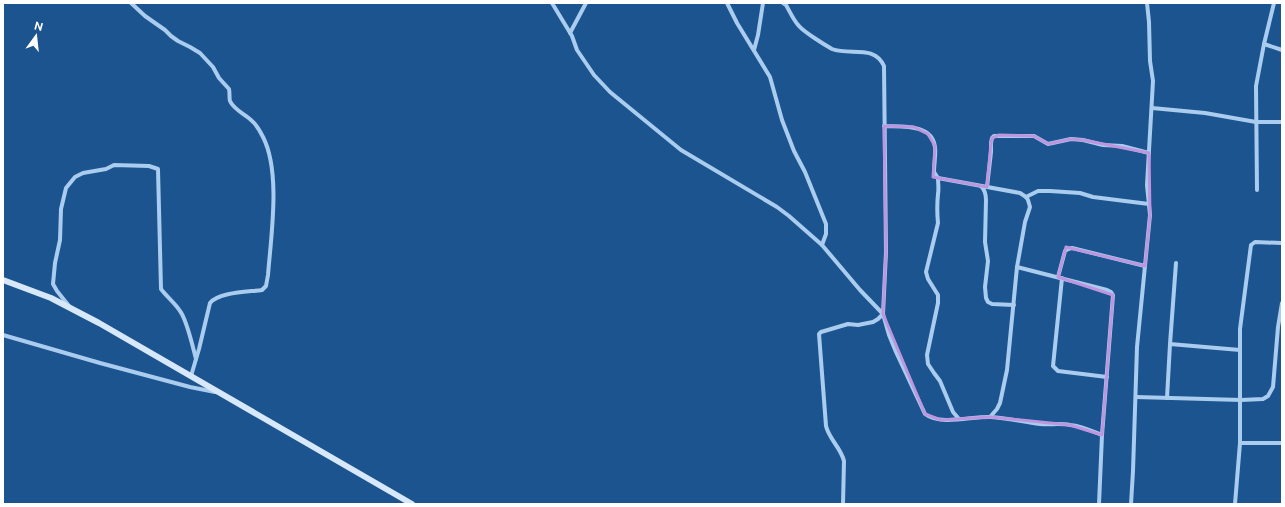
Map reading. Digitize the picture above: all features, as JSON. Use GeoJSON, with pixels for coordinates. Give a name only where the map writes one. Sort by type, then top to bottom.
{"type":"FeatureCollection","features":[{"type":"Feature","properties":{"kind":"main road"},"geometry":{"type":"LineString","coordinates":[[3,280],[36,292],[99,323],[412,504]]}},
{"type":"Feature","properties":{"kind":"street"},"geometry":{"type":"LineString","coordinates":[[131,3],[144,16],[165,30],[178,42],[200,53],[208,61],[219,78],[229,89],[230,101],[233,106],[252,120],[257,126],[268,148],[271,162],[273,200],[266,286],[262,290],[224,295],[213,299],[210,303],[191,376]]}},
{"type":"Feature","properties":{"kind":"street"},"geometry":{"type":"LineString","coordinates":[[552,3],[570,33],[577,50],[594,75],[610,92],[681,150],[777,207],[806,230],[822,245],[860,290],[883,314]]}},
{"type":"Feature","properties":{"kind":"street"},"geometry":{"type":"LineString","coordinates":[[727,3],[737,23],[770,77],[782,120],[826,224],[826,234],[822,245]]}},
{"type":"Feature","properties":{"kind":"street"},"geometry":{"type":"LineString","coordinates":[[754,50],[763,3]]}},
{"type":"Feature","properties":{"kind":"street"},"geometry":{"type":"LineString","coordinates":[[783,3],[786,5],[799,26],[832,49],[845,52],[866,52],[881,60],[884,66],[886,252],[883,314],[894,346],[925,414],[932,418],[941,420],[990,417],[1011,418],[1041,424],[1070,425],[1084,428],[1102,435]]}},
{"type":"Feature","properties":{"kind":"street"},"geometry":{"type":"LineString","coordinates":[[1131,504],[1137,347],[1150,215],[1147,185],[1153,81],[1150,61],[1147,3]]}},
{"type":"Feature","properties":{"kind":"street"},"geometry":{"type":"LineString","coordinates":[[1257,190],[1256,86],[1274,3]]}},
{"type":"Feature","properties":{"kind":"street"},"geometry":{"type":"LineString","coordinates":[[570,33],[585,4]]}},
{"type":"Feature","properties":{"kind":"street"},"geometry":{"type":"LineString","coordinates":[[1264,44],[1282,50]]}},
{"type":"Feature","properties":{"kind":"street"},"geometry":{"type":"LineString","coordinates":[[1152,108],[1205,113],[1256,122],[1282,122]]}},
{"type":"Feature","properties":{"kind":"street"},"geometry":{"type":"LineString","coordinates":[[884,126],[914,127],[928,134],[935,146],[934,172],[938,178],[939,193],[937,199],[938,223],[926,272],[928,279],[938,295],[938,303],[930,336],[928,364],[940,381],[953,412],[960,419]]}},
{"type":"Feature","properties":{"kind":"street"},"geometry":{"type":"LineString","coordinates":[[987,187],[991,143],[994,136],[1034,136],[1048,144],[1072,139],[1083,140],[1103,146],[1122,146],[1148,154]]}},
{"type":"Feature","properties":{"kind":"street"},"geometry":{"type":"LineString","coordinates":[[71,308],[53,284],[55,263],[60,240],[61,209],[66,188],[75,177],[83,173],[106,169],[114,165],[149,166],[158,168],[161,289],[180,311],[188,330],[196,360]]}},
{"type":"Feature","properties":{"kind":"street"},"geometry":{"type":"LineString","coordinates":[[938,178],[1020,194],[1026,197],[1030,207],[1025,222],[1017,267],[1007,370],[1000,402],[997,409],[990,417]]}},
{"type":"Feature","properties":{"kind":"street"},"geometry":{"type":"LineString","coordinates":[[980,186],[986,193],[985,242],[988,261],[985,287],[986,298],[988,302],[992,304],[1014,306]]}},
{"type":"Feature","properties":{"kind":"street"},"geometry":{"type":"LineString","coordinates":[[1026,197],[1038,191],[1050,191],[1080,193],[1149,204]]}},
{"type":"Feature","properties":{"kind":"street"},"geometry":{"type":"LineString","coordinates":[[1235,504],[1240,443],[1240,329],[1251,246],[1255,242],[1282,243]]}},
{"type":"Feature","properties":{"kind":"street"},"geometry":{"type":"LineString","coordinates":[[1107,377],[1058,371],[1053,366],[1060,277],[1065,251],[1072,248],[1145,266]]}},
{"type":"Feature","properties":{"kind":"street"},"geometry":{"type":"LineString","coordinates":[[1167,398],[1176,263]]}},
{"type":"Feature","properties":{"kind":"street"},"geometry":{"type":"LineString","coordinates":[[1017,267],[1107,290],[1113,295],[1102,435],[1099,504]]}},
{"type":"Feature","properties":{"kind":"street"},"geometry":{"type":"LineString","coordinates":[[1136,397],[1241,400],[1263,399],[1268,396],[1271,392],[1282,303]]}},
{"type":"Feature","properties":{"kind":"street"},"geometry":{"type":"LineString","coordinates":[[843,504],[844,461],[842,454],[828,433],[826,426],[819,334],[821,332],[848,324],[858,325],[873,322],[883,314]]}},
{"type":"Feature","properties":{"kind":"street"},"geometry":{"type":"LineString","coordinates":[[3,335],[190,387],[218,392]]}},
{"type":"Feature","properties":{"kind":"street"},"geometry":{"type":"LineString","coordinates":[[1170,344],[1240,350]]}},
{"type":"Feature","properties":{"kind":"street"},"geometry":{"type":"LineString","coordinates":[[1240,443],[1282,443]]}},
{"type":"Feature","properties":{"kind":"highlighted area"},"geometry":{"type":"Polygon","coordinates":[[[884,126],[914,127],[928,134],[935,146],[933,177],[987,187],[992,138],[999,135],[1034,136],[1048,144],[1071,139],[1083,140],[1149,153],[1150,215],[1145,266],[1066,247],[1058,277],[1113,295],[1102,435],[1070,425],[990,417],[941,420],[925,414],[883,314],[886,252],[884,126]]]}}]}
